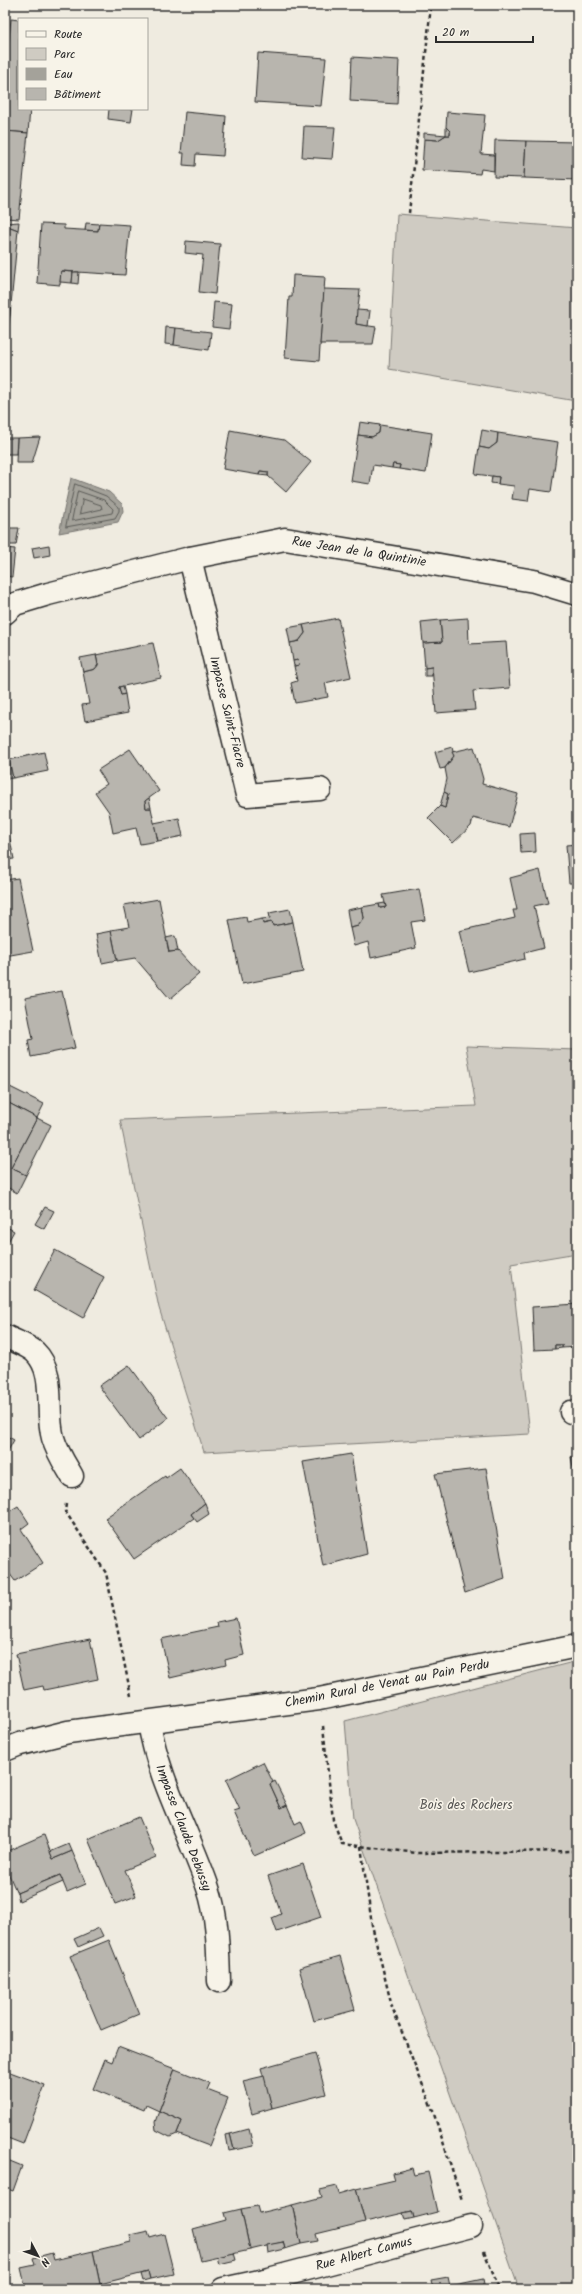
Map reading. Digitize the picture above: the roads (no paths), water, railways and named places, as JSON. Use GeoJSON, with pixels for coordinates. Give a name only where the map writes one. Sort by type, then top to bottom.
{"type":"FeatureCollection","features":[{"type":"Feature","properties":{"kind":"street","name":"Rue Jean de la Quintinie"},"geometry":{"type":"LineString","coordinates":[[5,613],[16,604],[48,594],[190,558],[285,539],[534,581],[577,594]]}},
{"type":"Feature","properties":{"kind":"street","name":"Impasse Saint-Fiacre"},"geometry":{"type":"LineString","coordinates":[[190,558],[247,795],[320,789]]}},
{"type":"Feature","properties":{"kind":"street"},"geometry":{"type":"LineString","coordinates":[[5,1336],[34,1352],[42,1361],[47,1376],[53,1436],[60,1456],[72,1476]]}},
{"type":"Feature","properties":{"kind":"street","name":"Chemin Rural de Venat au Pain Perdu"},"geometry":{"type":"LineString","coordinates":[[5,1750],[20,1744],[68,1732],[319,1699],[577,1646]]}},
{"type":"Feature","properties":{"kind":"street","name":"Impasse Claude Debussy"},"geometry":{"type":"LineString","coordinates":[[141,1723],[209,1889],[217,1933],[219,1982]]}},
{"type":"Feature","properties":{"kind":"street","name":"Rue Albert Camus"},"geometry":{"type":"LineString","coordinates":[[223,2289],[266,2285],[471,2226]]}},
{"type":"Feature","properties":{"kind":"water"},"geometry":{"type":"Polygon","coordinates":[[[71,478],[109,492],[122,504],[123,511],[118,522],[59,533],[71,478]]]}},
{"type":"Feature","properties":{"kind":"park label","name":"Bois des Rochers"},"geometry":{"type":"Point","coordinates":[466,1805]}}]}
